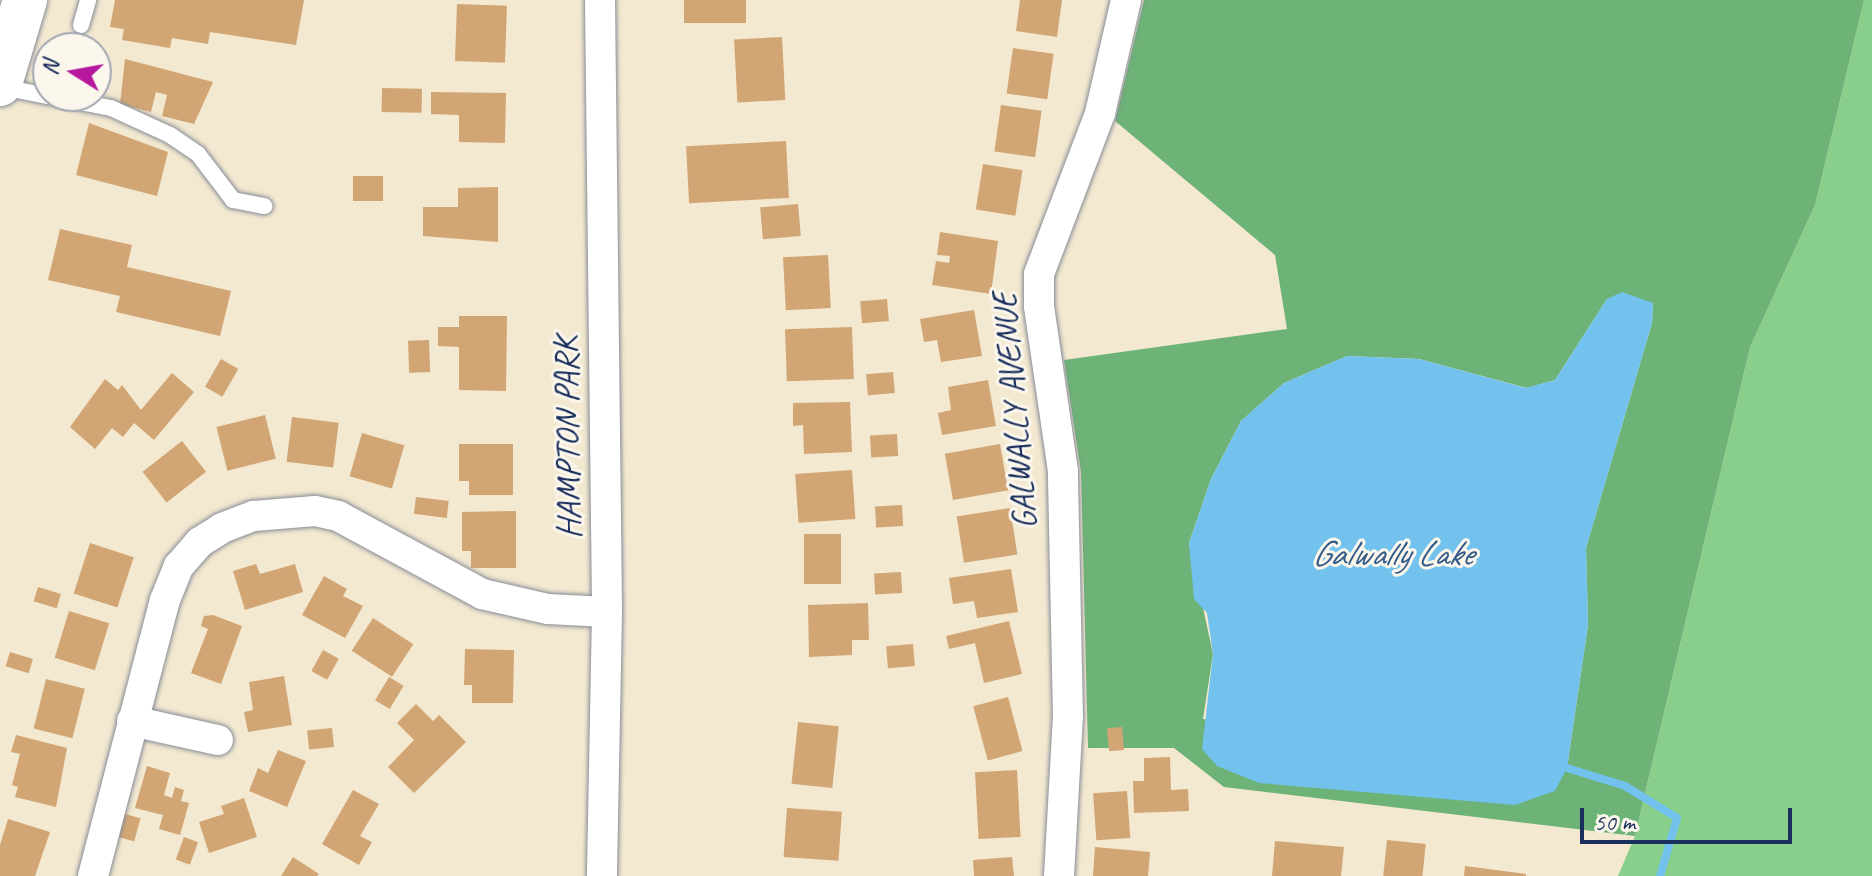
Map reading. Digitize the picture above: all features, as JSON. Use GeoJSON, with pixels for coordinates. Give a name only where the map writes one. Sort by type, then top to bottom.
{"type":"FeatureCollection","features":[{"type":"Feature","properties":{"kind":"street"},"geometry":{"type":"LineString","coordinates":[[0,85],[25,0]]}},
{"type":"Feature","properties":{"kind":"street","name":"HAMPTON PARK"},"geometry":{"type":"LineString","coordinates":[[600,0],[607,612],[602,876]]}},
{"type":"Feature","properties":{"kind":"street","name":"GALWALLY AVENUE"},"geometry":{"type":"LineString","coordinates":[[1059,876],[1068,717],[1063,471],[1039,306],[1039,274],[1100,113],[1126,0]]}},
{"type":"Feature","properties":{"kind":"street"},"geometry":{"type":"LineString","coordinates":[[93,876],[165,600],[179,566],[200,542],[254,516],[315,511],[338,516],[482,594],[548,609],[607,612]]}},
{"type":"Feature","properties":{"kind":"street"},"geometry":{"type":"LineString","coordinates":[[132,721],[218,740]]}},
{"type":"Feature","properties":{"kind":"lane"},"geometry":{"type":"LineString","coordinates":[[81,25],[88,0]]}},
{"type":"Feature","properties":{"kind":"lane"},"geometry":{"type":"LineString","coordinates":[[0,85],[32,92]]}},
{"type":"Feature","properties":{"kind":"lane"},"geometry":{"type":"LineString","coordinates":[[112,108],[170,135],[198,154],[233,200],[264,206]]}},
{"type":"Feature","properties":{"kind":"green space"},"geometry":{"type":"Polygon","coordinates":[[[1144,0],[1864,0],[1815,205],[1750,347],[1635,836],[1224,787],[1174,748],[1088,748],[1081,472],[1064,360],[1287,329],[1275,255],[1115,121],[1144,0]],[[1607,299],[1555,380],[1527,388],[1419,359],[1347,356],[1284,383],[1241,421],[1211,479],[1189,543],[1213,654],[1203,719],[1567,768],[1588,625],[1586,548],[1652,323],[1653,303],[1607,299]]]}},
{"type":"Feature","properties":{"kind":"green space"},"geometry":{"type":"Polygon","coordinates":[[[1864,0],[1872,0],[1872,876],[1618,876],[1635,836],[1750,347],[1815,205],[1864,0]]]}},
{"type":"Feature","properties":{"kind":"water","name":"Galwally Lake"},"geometry":{"type":"Polygon","coordinates":[[[1622,292],[1653,303],[1652,323],[1586,548],[1588,625],[1567,768],[1555,791],[1515,805],[1259,783],[1217,766],[1202,749],[1213,654],[1207,613],[1194,599],[1189,543],[1211,479],[1241,421],[1284,383],[1347,356],[1419,359],[1526,388],[1555,380],[1607,299],[1622,292]]]}},
{"type":"Feature","properties":{"kind":"building"},"geometry":{"type":"Polygon","coordinates":[[[115,0],[304,0],[296,45],[210,32],[208,44],[172,38],[170,48],[122,40],[124,29],[110,27],[115,0]]]}},
{"type":"Feature","properties":{"kind":"building"},"geometry":{"type":"Polygon","coordinates":[[[684,0],[746,0],[746,23],[684,23],[684,0]]]}},
{"type":"Feature","properties":{"kind":"building"},"geometry":{"type":"Polygon","coordinates":[[[1020,0],[1062,0],[1057,37],[1016,31],[1020,0]]]}},
{"type":"Feature","properties":{"kind":"building"},"geometry":{"type":"Polygon","coordinates":[[[457,4],[507,6],[505,63],[455,61],[457,4]]]}},
{"type":"Feature","properties":{"kind":"building"},"geometry":{"type":"Polygon","coordinates":[[[782,37],[785,100],[737,102],[734,40],[782,37]]]}},
{"type":"Feature","properties":{"kind":"building"},"geometry":{"type":"Polygon","coordinates":[[[1013,48],[1054,54],[1047,99],[1007,94],[1013,48]]]}},
{"type":"Feature","properties":{"kind":"building"},"geometry":{"type":"Polygon","coordinates":[[[125,59],[213,82],[194,124],[162,116],[167,95],[156,92],[151,112],[120,104],[125,59]]]}},
{"type":"Feature","properties":{"kind":"building"},"geometry":{"type":"Polygon","coordinates":[[[382,88],[422,89],[422,113],[382,112],[382,88]]]}},
{"type":"Feature","properties":{"kind":"building"},"geometry":{"type":"Polygon","coordinates":[[[431,92],[506,93],[505,143],[459,142],[459,115],[431,114],[431,92]]]}},
{"type":"Feature","properties":{"kind":"building"},"geometry":{"type":"Polygon","coordinates":[[[1001,105],[1042,111],[1035,157],[994,152],[1001,105]]]}},
{"type":"Feature","properties":{"kind":"building"},"geometry":{"type":"Polygon","coordinates":[[[89,123],[168,152],[157,196],[76,175],[89,123]]]}},
{"type":"Feature","properties":{"kind":"building"},"geometry":{"type":"Polygon","coordinates":[[[786,141],[789,198],[689,203],[686,146],[786,141]]]}},
{"type":"Feature","properties":{"kind":"building"},"geometry":{"type":"Polygon","coordinates":[[[983,164],[1023,170],[1015,216],[976,209],[983,164]]]}},
{"type":"Feature","properties":{"kind":"building"},"geometry":{"type":"Polygon","coordinates":[[[353,176],[383,176],[383,201],[353,201],[353,176]]]}},
{"type":"Feature","properties":{"kind":"building"},"geometry":{"type":"Polygon","coordinates":[[[498,187],[498,242],[423,236],[423,207],[458,207],[458,188],[498,187]]]}},
{"type":"Feature","properties":{"kind":"building"},"geometry":{"type":"Polygon","coordinates":[[[798,204],[801,236],[763,239],[760,207],[798,204]]]}},
{"type":"Feature","properties":{"kind":"building"},"geometry":{"type":"Polygon","coordinates":[[[60,229],[132,245],[127,267],[231,291],[220,336],[116,312],[120,296],[48,280],[60,229]]]}},
{"type":"Feature","properties":{"kind":"building"},"geometry":{"type":"Polygon","coordinates":[[[940,232],[998,241],[991,294],[932,285],[936,261],[949,263],[950,256],[937,255],[940,232]]]}},
{"type":"Feature","properties":{"kind":"building"},"geometry":{"type":"Polygon","coordinates":[[[828,255],[831,308],[786,310],[783,257],[828,255]]]}},
{"type":"Feature","properties":{"kind":"building"},"geometry":{"type":"Polygon","coordinates":[[[887,299],[889,321],[862,323],[860,301],[887,299]]]}},
{"type":"Feature","properties":{"kind":"building"},"geometry":{"type":"Polygon","coordinates":[[[974,310],[982,356],[941,362],[937,340],[924,342],[920,319],[974,310]]]}},
{"type":"Feature","properties":{"kind":"building"},"geometry":{"type":"Polygon","coordinates":[[[459,316],[507,316],[506,391],[459,390],[459,347],[438,346],[438,327],[459,327],[459,316]]]}},
{"type":"Feature","properties":{"kind":"building"},"geometry":{"type":"Polygon","coordinates":[[[852,327],[854,379],[787,381],[785,329],[852,327]]]}},
{"type":"Feature","properties":{"kind":"building"},"geometry":{"type":"Polygon","coordinates":[[[429,340],[430,372],[409,373],[408,341],[429,340]]]}},
{"type":"Feature","properties":{"kind":"building"},"geometry":{"type":"Polygon","coordinates":[[[221,359],[238,369],[222,397],[205,387],[221,359]]]}},
{"type":"Feature","properties":{"kind":"building"},"geometry":{"type":"Polygon","coordinates":[[[893,372],[895,393],[868,395],[866,374],[893,372]]]}},
{"type":"Feature","properties":{"kind":"building"},"geometry":{"type":"Polygon","coordinates":[[[172,373],[194,392],[154,440],[134,423],[123,437],[112,428],[95,449],[70,427],[105,379],[118,390],[122,385],[141,410],[172,373]]]}},
{"type":"Feature","properties":{"kind":"building"},"geometry":{"type":"Polygon","coordinates":[[[988,380],[996,426],[942,435],[938,413],[951,410],[948,387],[988,380]]]}},
{"type":"Feature","properties":{"kind":"building"},"geometry":{"type":"Polygon","coordinates":[[[850,402],[852,452],[804,454],[803,425],[793,426],[793,403],[850,402]]]}},
{"type":"Feature","properties":{"kind":"building"},"geometry":{"type":"Polygon","coordinates":[[[265,415],[276,459],[227,471],[216,427],[265,415]]]}},
{"type":"Feature","properties":{"kind":"building"},"geometry":{"type":"Polygon","coordinates":[[[292,417],[339,423],[333,467],[287,462],[292,417]]]}},
{"type":"Feature","properties":{"kind":"building"},"geometry":{"type":"Polygon","coordinates":[[[362,433],[404,445],[392,488],[350,476],[362,433]]]}},
{"type":"Feature","properties":{"kind":"building"},"geometry":{"type":"Polygon","coordinates":[[[897,434],[898,456],[871,457],[870,435],[897,434]]]}},
{"type":"Feature","properties":{"kind":"building"},"geometry":{"type":"Polygon","coordinates":[[[182,441],[206,472],[167,503],[143,472],[182,441]]]}},
{"type":"Feature","properties":{"kind":"building"},"geometry":{"type":"Polygon","coordinates":[[[459,444],[513,444],[513,495],[469,495],[469,481],[459,481],[459,444]]]}},
{"type":"Feature","properties":{"kind":"building"},"geometry":{"type":"Polygon","coordinates":[[[1000,444],[1008,490],[953,500],[945,454],[1000,444]]]}},
{"type":"Feature","properties":{"kind":"building"},"geometry":{"type":"Polygon","coordinates":[[[852,470],[855,519],[799,523],[795,474],[852,470]]]}},
{"type":"Feature","properties":{"kind":"building"},"geometry":{"type":"Polygon","coordinates":[[[416,497],[449,501],[447,518],[414,514],[416,497]]]}},
{"type":"Feature","properties":{"kind":"building"},"geometry":{"type":"Polygon","coordinates":[[[902,505],[903,526],[876,527],[875,506],[902,505]]]}},
{"type":"Feature","properties":{"kind":"building"},"geometry":{"type":"Polygon","coordinates":[[[1010,508],[1017,554],[964,563],[957,516],[1010,508]]]}},
{"type":"Feature","properties":{"kind":"building"},"geometry":{"type":"Polygon","coordinates":[[[516,511],[516,568],[471,568],[471,551],[462,551],[462,512],[516,511]]]}},
{"type":"Feature","properties":{"kind":"building"},"geometry":{"type":"Polygon","coordinates":[[[804,534],[841,534],[841,584],[804,584],[804,534]]]}},
{"type":"Feature","properties":{"kind":"building"},"geometry":{"type":"Polygon","coordinates":[[[90,543],[134,557],[117,608],[74,593],[90,543]]]}},
{"type":"Feature","properties":{"kind":"building"},"geometry":{"type":"Polygon","coordinates":[[[256,564],[260,574],[295,564],[303,592],[245,610],[233,571],[256,564]]]}},
{"type":"Feature","properties":{"kind":"building"},"geometry":{"type":"Polygon","coordinates":[[[1011,569],[1018,612],[977,618],[974,601],[953,604],[949,578],[1011,569]]]}},
{"type":"Feature","properties":{"kind":"building"},"geometry":{"type":"Polygon","coordinates":[[[901,572],[902,593],[875,594],[874,573],[901,572]]]}},
{"type":"Feature","properties":{"kind":"building"},"geometry":{"type":"Polygon","coordinates":[[[324,576],[347,589],[343,596],[363,606],[345,638],[302,615],[324,576]]]}},
{"type":"Feature","properties":{"kind":"building"},"geometry":{"type":"Polygon","coordinates":[[[38,587],[61,594],[57,608],[34,601],[38,587]]]}},
{"type":"Feature","properties":{"kind":"building"},"geometry":{"type":"Polygon","coordinates":[[[868,603],[869,640],[852,640],[852,655],[809,657],[808,605],[868,603]]]}},
{"type":"Feature","properties":{"kind":"building"},"geometry":{"type":"Polygon","coordinates":[[[69,611],[109,623],[95,670],[55,658],[69,611]]]}},
{"type":"Feature","properties":{"kind":"building"},"geometry":{"type":"Polygon","coordinates":[[[213,615],[242,626],[221,684],[191,673],[208,629],[201,626],[204,616],[213,615]]]}},
{"type":"Feature","properties":{"kind":"building"},"geometry":{"type":"Polygon","coordinates":[[[373,618],[413,644],[392,677],[352,651],[373,618]]]}},
{"type":"Feature","properties":{"kind":"building"},"geometry":{"type":"Polygon","coordinates":[[[1009,621],[1022,674],[984,683],[975,643],[949,649],[946,636],[1009,621]]]}},
{"type":"Feature","properties":{"kind":"building"},"geometry":{"type":"Polygon","coordinates":[[[913,644],[915,666],[888,668],[886,646],[913,644]]]}},
{"type":"Feature","properties":{"kind":"building"},"geometry":{"type":"Polygon","coordinates":[[[465,649],[514,650],[513,703],[472,703],[472,685],[464,685],[465,649]]]}},
{"type":"Feature","properties":{"kind":"building"},"geometry":{"type":"Polygon","coordinates":[[[323,650],[339,659],[327,680],[311,671],[323,650]]]}},
{"type":"Feature","properties":{"kind":"building"},"geometry":{"type":"Polygon","coordinates":[[[10,652],[33,659],[29,673],[6,666],[10,652]]]}},
{"type":"Feature","properties":{"kind":"building"},"geometry":{"type":"Polygon","coordinates":[[[284,676],[292,725],[248,732],[244,712],[253,710],[249,682],[284,676]]]}},
{"type":"Feature","properties":{"kind":"building"},"geometry":{"type":"Polygon","coordinates":[[[389,677],[404,686],[390,709],[375,700],[389,677]]]}},
{"type":"Feature","properties":{"kind":"building"},"geometry":{"type":"Polygon","coordinates":[[[46,679],[85,689],[72,738],[34,728],[46,679]]]}},
{"type":"Feature","properties":{"kind":"building"},"geometry":{"type":"Polygon","coordinates":[[[1008,697],[1022,751],[988,760],[973,706],[1008,697]]]}},
{"type":"Feature","properties":{"kind":"building"},"geometry":{"type":"Polygon","coordinates":[[[416,704],[433,721],[439,715],[466,742],[414,793],[388,767],[414,740],[397,723],[416,704]]]}},
{"type":"Feature","properties":{"kind":"building"},"geometry":{"type":"Polygon","coordinates":[[[798,722],[839,726],[832,788],[792,784],[798,722]]]}},
{"type":"Feature","properties":{"kind":"building"},"geometry":{"type":"Polygon","coordinates":[[[1122,727],[1124,750],[1109,751],[1107,728],[1122,727]]]}},
{"type":"Feature","properties":{"kind":"building"},"geometry":{"type":"Polygon","coordinates":[[[332,728],[334,747],[309,750],[307,731],[332,728]]]}},
{"type":"Feature","properties":{"kind":"building"},"geometry":{"type":"Polygon","coordinates":[[[16,735],[67,748],[56,807],[15,797],[18,787],[12,785],[20,754],[11,752],[16,735]]]}},
{"type":"Feature","properties":{"kind":"building"},"geometry":{"type":"Polygon","coordinates":[[[278,750],[306,761],[287,807],[249,791],[258,768],[268,773],[278,750]]]}},
{"type":"Feature","properties":{"kind":"building"},"geometry":{"type":"Polygon","coordinates":[[[1170,757],[1171,790],[1188,789],[1189,811],[1134,813],[1133,781],[1144,781],[1144,758],[1170,757]]]}},
{"type":"Feature","properties":{"kind":"building"},"geometry":{"type":"Polygon","coordinates":[[[147,766],[170,773],[164,795],[172,798],[175,787],[184,790],[181,801],[189,803],[180,835],[159,829],[163,815],[135,808],[147,766]]]}},
{"type":"Feature","properties":{"kind":"building"},"geometry":{"type":"Polygon","coordinates":[[[1017,770],[1021,837],[979,839],[975,772],[1017,770]]]}},
{"type":"Feature","properties":{"kind":"building"},"geometry":{"type":"Polygon","coordinates":[[[353,790],[379,804],[360,836],[372,842],[359,865],[322,844],[353,790]]]}},
{"type":"Feature","properties":{"kind":"building"},"geometry":{"type":"Polygon","coordinates":[[[1127,791],[1130,838],[1096,840],[1093,793],[1127,791]]]}},
{"type":"Feature","properties":{"kind":"building"},"geometry":{"type":"Polygon","coordinates":[[[244,798],[257,837],[209,853],[199,822],[224,814],[221,806],[244,798]]]}},
{"type":"Feature","properties":{"kind":"building"},"geometry":{"type":"Polygon","coordinates":[[[787,808],[842,812],[838,861],[784,857],[787,808]]]}},
{"type":"Feature","properties":{"kind":"building"},"geometry":{"type":"Polygon","coordinates":[[[125,814],[140,818],[134,841],[119,837],[125,814]]]}},
{"type":"Feature","properties":{"kind":"building"},"geometry":{"type":"Polygon","coordinates":[[[8,819],[50,832],[35,876],[0,876],[0,845],[8,819]]]}},
{"type":"Feature","properties":{"kind":"building"},"geometry":{"type":"Polygon","coordinates":[[[184,837],[198,842],[190,865],[176,860],[184,837]]]}},
{"type":"Feature","properties":{"kind":"building"},"geometry":{"type":"Polygon","coordinates":[[[1387,840],[1426,844],[1422,876],[1383,876],[1387,840]]]}},
{"type":"Feature","properties":{"kind":"building"},"geometry":{"type":"Polygon","coordinates":[[[1275,841],[1344,847],[1341,876],[1272,876],[1275,841]]]}},
{"type":"Feature","properties":{"kind":"building"},"geometry":{"type":"Polygon","coordinates":[[[1095,847],[1150,852],[1148,876],[1093,876],[1095,847]]]}},
{"type":"Feature","properties":{"kind":"building"},"geometry":{"type":"Polygon","coordinates":[[[293,857],[319,874],[281,876],[293,857]]]}},
{"type":"Feature","properties":{"kind":"building"},"geometry":{"type":"Polygon","coordinates":[[[1012,857],[1014,876],[974,876],[973,860],[1012,857]]]}},
{"type":"Feature","properties":{"kind":"building"},"geometry":{"type":"Polygon","coordinates":[[[1465,866],[1526,874],[1526,876],[1464,876],[1465,866]]]}},
{"type":"Feature","properties":{"kind":"waterway"},"geometry":{"type":"LineString","coordinates":[[1567,768],[1625,786],[1677,818],[1660,876]]}}]}
